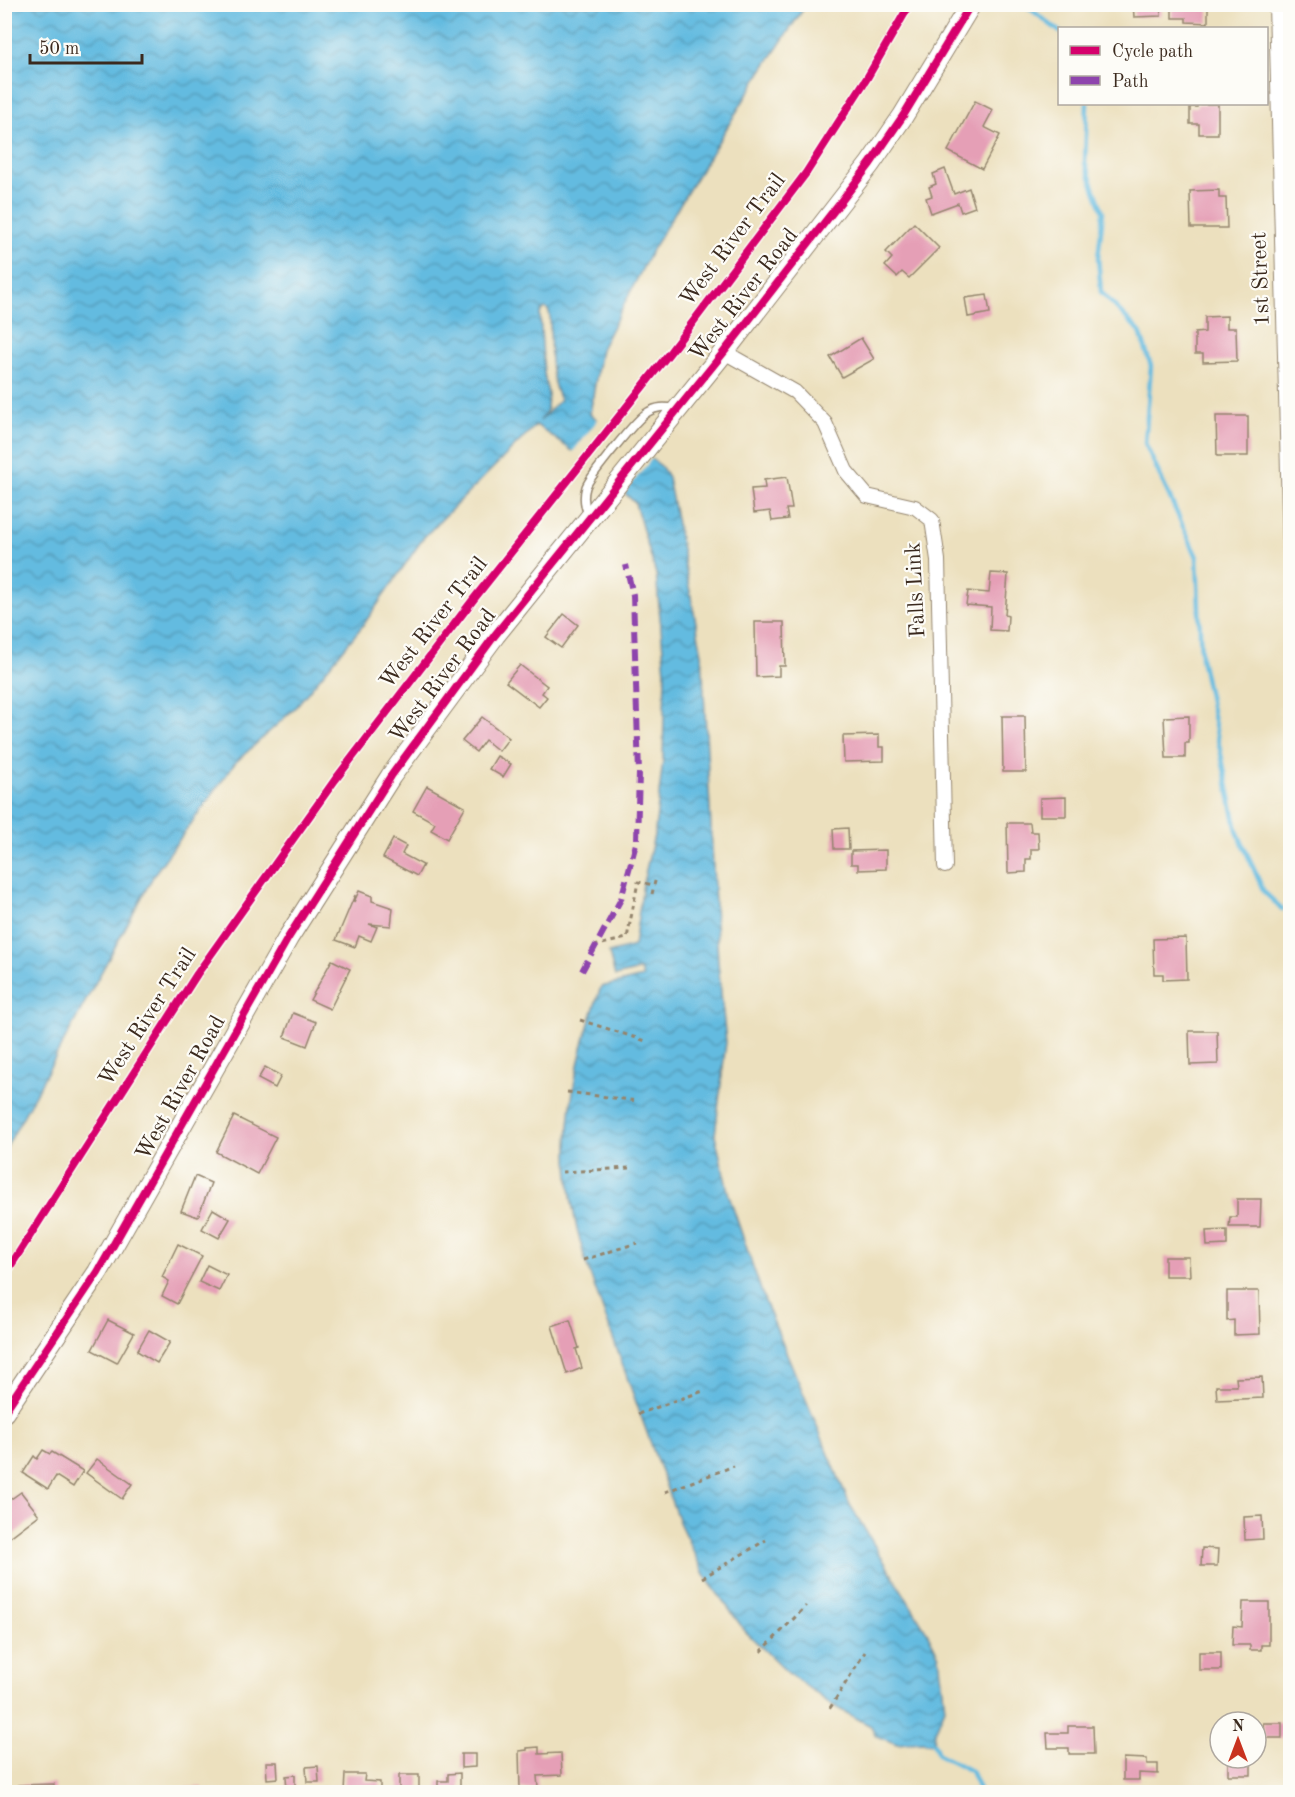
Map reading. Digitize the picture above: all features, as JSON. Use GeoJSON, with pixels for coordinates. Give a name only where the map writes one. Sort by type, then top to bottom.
{"type":"FeatureCollection","features":[{"type":"Feature","properties":{"kind":"main road","name":"West River Road"},"geometry":{"type":"LineString","coordinates":[[4,1412],[98,1272],[288,938],[391,776],[495,635],[724,352],[870,164],[903,116],[971,4]]}},
{"type":"Feature","properties":{"kind":"street","name":"1st Street"},"geometry":{"type":"LineString","coordinates":[[1276,4],[1283,19],[1290,551]]}},
{"type":"Feature","properties":{"kind":"street","name":"Falls Link"},"geometry":{"type":"LineString","coordinates":[[724,352],[795,392],[825,423],[846,471],[867,496],[915,507],[932,520],[938,560],[945,866]]}},
{"type":"Feature","properties":{"kind":"lane"},"geometry":{"type":"LineString","coordinates":[[589,517],[584,504],[585,492],[590,479],[646,412],[661,406],[677,408]]}},
{"type":"Feature","properties":{"kind":"path"},"geometry":{"type":"LineString","coordinates":[[652,894],[656,877]]}},
{"type":"Feature","properties":{"kind":"path"},"geometry":{"type":"LineString","coordinates":[[594,946],[627,938],[638,882],[654,885]]}},
{"type":"Feature","properties":{"kind":"path"},"geometry":{"type":"LineString","coordinates":[[580,1020],[646,1041]]}},
{"type":"Feature","properties":{"kind":"path"},"geometry":{"type":"LineString","coordinates":[[567,1092],[639,1101]]}},
{"type":"Feature","properties":{"kind":"path"},"geometry":{"type":"LineString","coordinates":[[562,1172],[629,1168]]}},
{"type":"Feature","properties":{"kind":"path"},"geometry":{"type":"LineString","coordinates":[[583,1260],[637,1243]]}},
{"type":"Feature","properties":{"kind":"path"},"geometry":{"type":"LineString","coordinates":[[638,1414],[706,1390]]}},
{"type":"Feature","properties":{"kind":"path"},"geometry":{"type":"LineString","coordinates":[[665,1491],[734,1466]]}},
{"type":"Feature","properties":{"kind":"path"},"geometry":{"type":"LineString","coordinates":[[702,1578],[766,1540]]}},
{"type":"Feature","properties":{"kind":"path"},"geometry":{"type":"LineString","coordinates":[[761,1652],[806,1606]]}},
{"type":"Feature","properties":{"kind":"path"},"geometry":{"type":"LineString","coordinates":[[830,1708],[865,1652]]}},
{"type":"Feature","properties":{"kind":"water"},"geometry":{"type":"Polygon","coordinates":[[[5,5],[806,5],[761,72],[653,248],[601,349],[590,414],[661,466],[668,477],[702,654],[718,962],[726,1042],[715,1135],[729,1196],[764,1299],[850,1505],[939,1656],[945,1708],[935,1731],[934,1744],[922,1742],[897,1744],[876,1736],[871,1726],[832,1705],[787,1672],[745,1631],[705,1576],[679,1522],[585,1260],[570,1189],[568,1160],[571,1102],[583,1044],[601,987],[643,977],[640,970],[615,976],[609,953],[634,946],[643,883],[655,831],[663,759],[665,672],[656,574],[635,503],[606,475],[536,425],[424,537],[364,624],[294,709],[235,763],[155,873],[5,1150],[5,5]],[[545,308],[540,315],[544,373],[548,394],[547,410],[540,421],[560,400],[552,369],[548,310],[545,308]]]}},
{"type":"Feature","properties":{"kind":"pier"},"geometry":{"type":"Polygon","coordinates":[[[600,417],[653,457],[623,495],[604,477],[571,454],[600,417]]]}},
{"type":"Feature","properties":{"kind":"building"},"geometry":{"type":"Polygon","coordinates":[[[1133,4],[1160,4],[1161,16],[1134,17],[1133,4]]]}},
{"type":"Feature","properties":{"kind":"building"},"geometry":{"type":"Polygon","coordinates":[[[1172,4],[1208,4],[1208,23],[1186,22],[1186,18],[1172,18],[1172,4]]]}},
{"type":"Feature","properties":{"kind":"building"},"geometry":{"type":"Polygon","coordinates":[[[975,101],[993,110],[984,127],[1000,135],[982,169],[948,151],[975,101]]]}},
{"type":"Feature","properties":{"kind":"building"},"geometry":{"type":"Polygon","coordinates":[[[1197,105],[1218,105],[1218,134],[1199,134],[1199,124],[1190,124],[1190,107],[1197,107],[1197,105]]]}},
{"type":"Feature","properties":{"kind":"building"},"geometry":{"type":"Polygon","coordinates":[[[945,169],[954,194],[969,188],[975,207],[961,212],[958,203],[931,213],[926,198],[932,196],[929,187],[936,184],[933,174],[945,169]]]}},
{"type":"Feature","properties":{"kind":"building"},"geometry":{"type":"Polygon","coordinates":[[[1219,190],[1219,198],[1226,198],[1227,228],[1191,228],[1190,191],[1219,190]]]}},
{"type":"Feature","properties":{"kind":"building"},"geometry":{"type":"Polygon","coordinates":[[[914,223],[939,248],[909,278],[902,272],[897,277],[885,266],[892,258],[886,252],[914,223]]]}},
{"type":"Feature","properties":{"kind":"building"},"geometry":{"type":"Polygon","coordinates":[[[987,295],[990,313],[968,317],[965,298],[987,295]]]}},
{"type":"Feature","properties":{"kind":"building"},"geometry":{"type":"Polygon","coordinates":[[[1227,316],[1227,328],[1236,328],[1237,361],[1203,362],[1203,354],[1195,354],[1195,333],[1205,332],[1205,317],[1227,316]]]}},
{"type":"Feature","properties":{"kind":"building"},"geometry":{"type":"Polygon","coordinates":[[[861,338],[874,359],[842,377],[830,357],[861,338]]]}},
{"type":"Feature","properties":{"kind":"building"},"geometry":{"type":"Polygon","coordinates":[[[1216,416],[1248,416],[1248,456],[1217,456],[1216,416]]]}},
{"type":"Feature","properties":{"kind":"building"},"geometry":{"type":"Polygon","coordinates":[[[787,477],[792,509],[786,509],[788,519],[772,521],[770,511],[754,513],[751,489],[765,488],[764,480],[787,477]]]}},
{"type":"Feature","properties":{"kind":"building"},"geometry":{"type":"Polygon","coordinates":[[[991,573],[1008,574],[1005,615],[1008,616],[1007,631],[990,630],[991,607],[966,605],[968,591],[989,593],[991,573]]]}},
{"type":"Feature","properties":{"kind":"building"},"geometry":{"type":"Polygon","coordinates":[[[564,614],[578,625],[561,648],[546,637],[564,614]]]}},
{"type":"Feature","properties":{"kind":"building"},"geometry":{"type":"Polygon","coordinates":[[[755,622],[784,622],[785,666],[779,666],[779,676],[756,677],[755,622]]]}},
{"type":"Feature","properties":{"kind":"building"},"geometry":{"type":"Polygon","coordinates":[[[520,665],[547,686],[542,693],[547,697],[539,707],[506,682],[520,665]]]}},
{"type":"Feature","properties":{"kind":"building"},"geometry":{"type":"Polygon","coordinates":[[[1002,716],[1025,716],[1026,772],[1003,772],[1002,716]]]}},
{"type":"Feature","properties":{"kind":"building"},"geometry":{"type":"Polygon","coordinates":[[[1189,716],[1189,743],[1185,743],[1185,758],[1166,758],[1164,717],[1189,716]]]}},
{"type":"Feature","properties":{"kind":"building"},"geometry":{"type":"Polygon","coordinates":[[[482,717],[509,738],[499,751],[485,740],[476,752],[462,741],[482,717]]]}},
{"type":"Feature","properties":{"kind":"building"},"geometry":{"type":"Polygon","coordinates":[[[879,735],[879,747],[884,747],[884,761],[844,762],[843,736],[879,735]]]}},
{"type":"Feature","properties":{"kind":"building"},"geometry":{"type":"Polygon","coordinates":[[[497,756],[511,764],[503,777],[489,769],[497,756]]]}},
{"type":"Feature","properties":{"kind":"building"},"geometry":{"type":"Polygon","coordinates":[[[427,786],[465,807],[447,839],[431,830],[435,823],[413,811],[427,786]]]}},
{"type":"Feature","properties":{"kind":"building"},"geometry":{"type":"Polygon","coordinates":[[[1066,797],[1066,816],[1040,816],[1040,798],[1066,797]]]}},
{"type":"Feature","properties":{"kind":"building"},"geometry":{"type":"Polygon","coordinates":[[[1007,823],[1030,823],[1031,832],[1038,832],[1039,849],[1031,849],[1031,859],[1026,859],[1026,872],[1008,873],[1007,823]]]}},
{"type":"Feature","properties":{"kind":"building"},"geometry":{"type":"Polygon","coordinates":[[[848,828],[849,849],[834,849],[833,829],[848,828]]]}},
{"type":"Feature","properties":{"kind":"building"},"geometry":{"type":"Polygon","coordinates":[[[393,839],[406,846],[402,854],[423,865],[417,876],[383,858],[393,839]]]}},
{"type":"Feature","properties":{"kind":"building"},"geometry":{"type":"Polygon","coordinates":[[[886,850],[886,869],[858,870],[858,864],[851,864],[851,851],[886,850]]]}},
{"type":"Feature","properties":{"kind":"building"},"geometry":{"type":"Polygon","coordinates":[[[359,891],[372,896],[372,901],[393,908],[391,926],[369,924],[377,927],[371,941],[359,936],[355,947],[336,940],[355,895],[354,902],[359,891]]]}},
{"type":"Feature","properties":{"kind":"building"},"geometry":{"type":"Polygon","coordinates":[[[1186,938],[1187,979],[1163,980],[1163,974],[1154,974],[1153,939],[1186,938]]]}},
{"type":"Feature","properties":{"kind":"building"},"geometry":{"type":"Polygon","coordinates":[[[332,960],[350,969],[330,1009],[310,1000],[332,960]]]}},
{"type":"Feature","properties":{"kind":"building"},"geometry":{"type":"Polygon","coordinates":[[[293,1013],[316,1022],[307,1046],[284,1037],[293,1013]]]}},
{"type":"Feature","properties":{"kind":"building"},"geometry":{"type":"Polygon","coordinates":[[[1189,1031],[1217,1031],[1218,1064],[1190,1065],[1189,1031]]]}},
{"type":"Feature","properties":{"kind":"building"},"geometry":{"type":"Polygon","coordinates":[[[265,1067],[281,1076],[275,1088],[258,1079],[265,1067]]]}},
{"type":"Feature","properties":{"kind":"building"},"geometry":{"type":"Polygon","coordinates":[[[234,1116],[276,1137],[257,1174],[216,1152],[234,1116]]]}},
{"type":"Feature","properties":{"kind":"building"},"geometry":{"type":"Polygon","coordinates":[[[195,1176],[211,1183],[198,1217],[181,1211],[195,1176]]]}},
{"type":"Feature","properties":{"kind":"building"},"geometry":{"type":"Polygon","coordinates":[[[1237,1199],[1261,1199],[1260,1227],[1229,1227],[1230,1217],[1237,1217],[1237,1199]]]}},
{"type":"Feature","properties":{"kind":"building"},"geometry":{"type":"Polygon","coordinates":[[[213,1209],[230,1219],[219,1238],[202,1229],[213,1209]]]}},
{"type":"Feature","properties":{"kind":"building"},"geometry":{"type":"Polygon","coordinates":[[[1227,1230],[1227,1245],[1207,1246],[1206,1231],[1227,1230]]]}},
{"type":"Feature","properties":{"kind":"building"},"geometry":{"type":"Polygon","coordinates":[[[178,1244],[202,1256],[177,1304],[162,1296],[169,1281],[162,1277],[178,1244]]]}},
{"type":"Feature","properties":{"kind":"building"},"geometry":{"type":"Polygon","coordinates":[[[1165,1257],[1189,1257],[1190,1276],[1165,1276],[1165,1257]]]}},
{"type":"Feature","properties":{"kind":"building"},"geometry":{"type":"Polygon","coordinates":[[[207,1265],[227,1275],[219,1291],[199,1282],[207,1265]]]}},
{"type":"Feature","properties":{"kind":"building"},"geometry":{"type":"Polygon","coordinates":[[[1227,1291],[1259,1291],[1260,1334],[1234,1335],[1234,1320],[1227,1321],[1227,1291]]]}},
{"type":"Feature","properties":{"kind":"building"},"geometry":{"type":"Polygon","coordinates":[[[108,1320],[134,1333],[117,1363],[92,1350],[108,1320]]]}},
{"type":"Feature","properties":{"kind":"building"},"geometry":{"type":"Polygon","coordinates":[[[570,1320],[579,1348],[576,1349],[582,1368],[567,1374],[552,1326],[570,1320]]]}},
{"type":"Feature","properties":{"kind":"building"},"geometry":{"type":"Polygon","coordinates":[[[149,1330],[170,1342],[157,1363],[137,1351],[149,1330]]]}},
{"type":"Feature","properties":{"kind":"building"},"geometry":{"type":"Polygon","coordinates":[[[1262,1377],[1263,1398],[1217,1400],[1216,1386],[1237,1386],[1236,1378],[1262,1377]]]}},
{"type":"Feature","properties":{"kind":"building"},"geometry":{"type":"Polygon","coordinates":[[[43,1450],[50,1454],[52,1452],[83,1471],[73,1487],[56,1476],[48,1489],[23,1473],[34,1456],[37,1459],[43,1450]]]}},
{"type":"Feature","properties":{"kind":"building"},"geometry":{"type":"Polygon","coordinates":[[[97,1459],[132,1484],[122,1499],[86,1473],[97,1459]]]}},
{"type":"Feature","properties":{"kind":"building"},"geometry":{"type":"Polygon","coordinates":[[[21,1492],[39,1515],[6,1540],[4,1504],[21,1492]]]}},
{"type":"Feature","properties":{"kind":"building"},"geometry":{"type":"Polygon","coordinates":[[[1262,1516],[1263,1539],[1245,1540],[1244,1517],[1262,1516]]]}},
{"type":"Feature","properties":{"kind":"building"},"geometry":{"type":"Polygon","coordinates":[[[1202,1548],[1218,1549],[1217,1566],[1201,1566],[1202,1548]]]}},
{"type":"Feature","properties":{"kind":"building"},"geometry":{"type":"Polygon","coordinates":[[[1243,1602],[1269,1602],[1269,1645],[1261,1645],[1261,1650],[1250,1650],[1250,1645],[1232,1645],[1233,1626],[1242,1627],[1243,1602]]]}},
{"type":"Feature","properties":{"kind":"building"},"geometry":{"type":"Polygon","coordinates":[[[1199,1652],[1221,1652],[1221,1670],[1199,1670],[1199,1652]]]}},
{"type":"Feature","properties":{"kind":"building"},"geometry":{"type":"Polygon","coordinates":[[[1268,1723],[1282,1723],[1282,1738],[1268,1738],[1268,1723]]]}},
{"type":"Feature","properties":{"kind":"building"},"geometry":{"type":"Polygon","coordinates":[[[1068,1726],[1093,1726],[1094,1754],[1069,1754],[1069,1748],[1048,1748],[1047,1733],[1068,1733],[1068,1726]]]}},
{"type":"Feature","properties":{"kind":"building"},"geometry":{"type":"Polygon","coordinates":[[[539,1747],[539,1754],[561,1753],[562,1775],[537,1776],[538,1788],[520,1789],[519,1751],[539,1747]]]}},
{"type":"Feature","properties":{"kind":"building"},"geometry":{"type":"Polygon","coordinates":[[[461,1754],[475,1754],[475,1767],[461,1768],[461,1754]]]}},
{"type":"Feature","properties":{"kind":"building"},"geometry":{"type":"Polygon","coordinates":[[[1123,1758],[1147,1759],[1147,1764],[1158,1764],[1158,1774],[1139,1773],[1139,1780],[1123,1780],[1123,1758]]]}},
{"type":"Feature","properties":{"kind":"building"},"geometry":{"type":"Polygon","coordinates":[[[266,1762],[277,1762],[278,1778],[267,1779],[266,1762]]]}},
{"type":"Feature","properties":{"kind":"building"},"geometry":{"type":"Polygon","coordinates":[[[318,1766],[319,1782],[307,1782],[306,1767],[318,1766]]]}},
{"type":"Feature","properties":{"kind":"building"},"geometry":{"type":"Polygon","coordinates":[[[1228,1770],[1251,1770],[1251,1775],[1228,1775],[1228,1770]]]}},
{"type":"Feature","properties":{"kind":"building"},"geometry":{"type":"Polygon","coordinates":[[[460,1773],[460,1792],[438,1792],[438,1781],[448,1781],[448,1774],[460,1773]]]}},
{"type":"Feature","properties":{"kind":"building"},"geometry":{"type":"Polygon","coordinates":[[[345,1774],[365,1774],[364,1781],[380,1782],[380,1792],[344,1792],[345,1774]]]}},
{"type":"Feature","properties":{"kind":"building"},"geometry":{"type":"Polygon","coordinates":[[[295,1775],[295,1789],[308,1788],[308,1792],[287,1792],[286,1776],[295,1775]]]}},
{"type":"Feature","properties":{"kind":"building"},"geometry":{"type":"Polygon","coordinates":[[[399,1775],[419,1775],[419,1792],[399,1792],[399,1775]]]}},
{"type":"Feature","properties":{"kind":"building"},"geometry":{"type":"Polygon","coordinates":[[[54,1784],[54,1792],[19,1792],[18,1785],[54,1784]]]}},
{"type":"Feature","properties":{"kind":"building"},"geometry":{"type":"Polygon","coordinates":[[[203,1787],[203,1792],[184,1792],[184,1788],[203,1787]]]}},
{"type":"Feature","properties":{"kind":"waterway"},"geometry":{"type":"LineString","coordinates":[[1024,4],[1058,30]]}},
{"type":"Feature","properties":{"kind":"waterway"},"geometry":{"type":"LineString","coordinates":[[1087,105],[1085,163],[1103,212],[1098,258],[1101,292],[1140,332],[1151,366],[1145,443],[1197,557],[1201,658],[1237,831],[1264,892],[1282,909]]}},
{"type":"Feature","properties":{"kind":"waterway"},"geometry":{"type":"LineString","coordinates":[[934,1744],[938,1754],[971,1771],[980,1792]]}},
{"type":"Feature","properties":{"kind":"marked path"},"geometry":{"type":"LineString","coordinates":[[582,971],[621,899],[637,840],[639,773],[633,595],[626,565]]}},
{"type":"Feature","properties":{"kind":"cycle path","name":"West River Trail"},"geometry":{"type":"LineString","coordinates":[[4,1276],[197,974],[335,780],[473,600],[671,351],[806,173],[867,78],[910,4]]}},
{"type":"Feature","properties":{"kind":"cycle path"},"geometry":{"type":"LineString","coordinates":[[4,1412],[98,1272],[288,938],[391,776],[495,635],[724,352],[870,164],[903,116],[971,4]]}}]}
